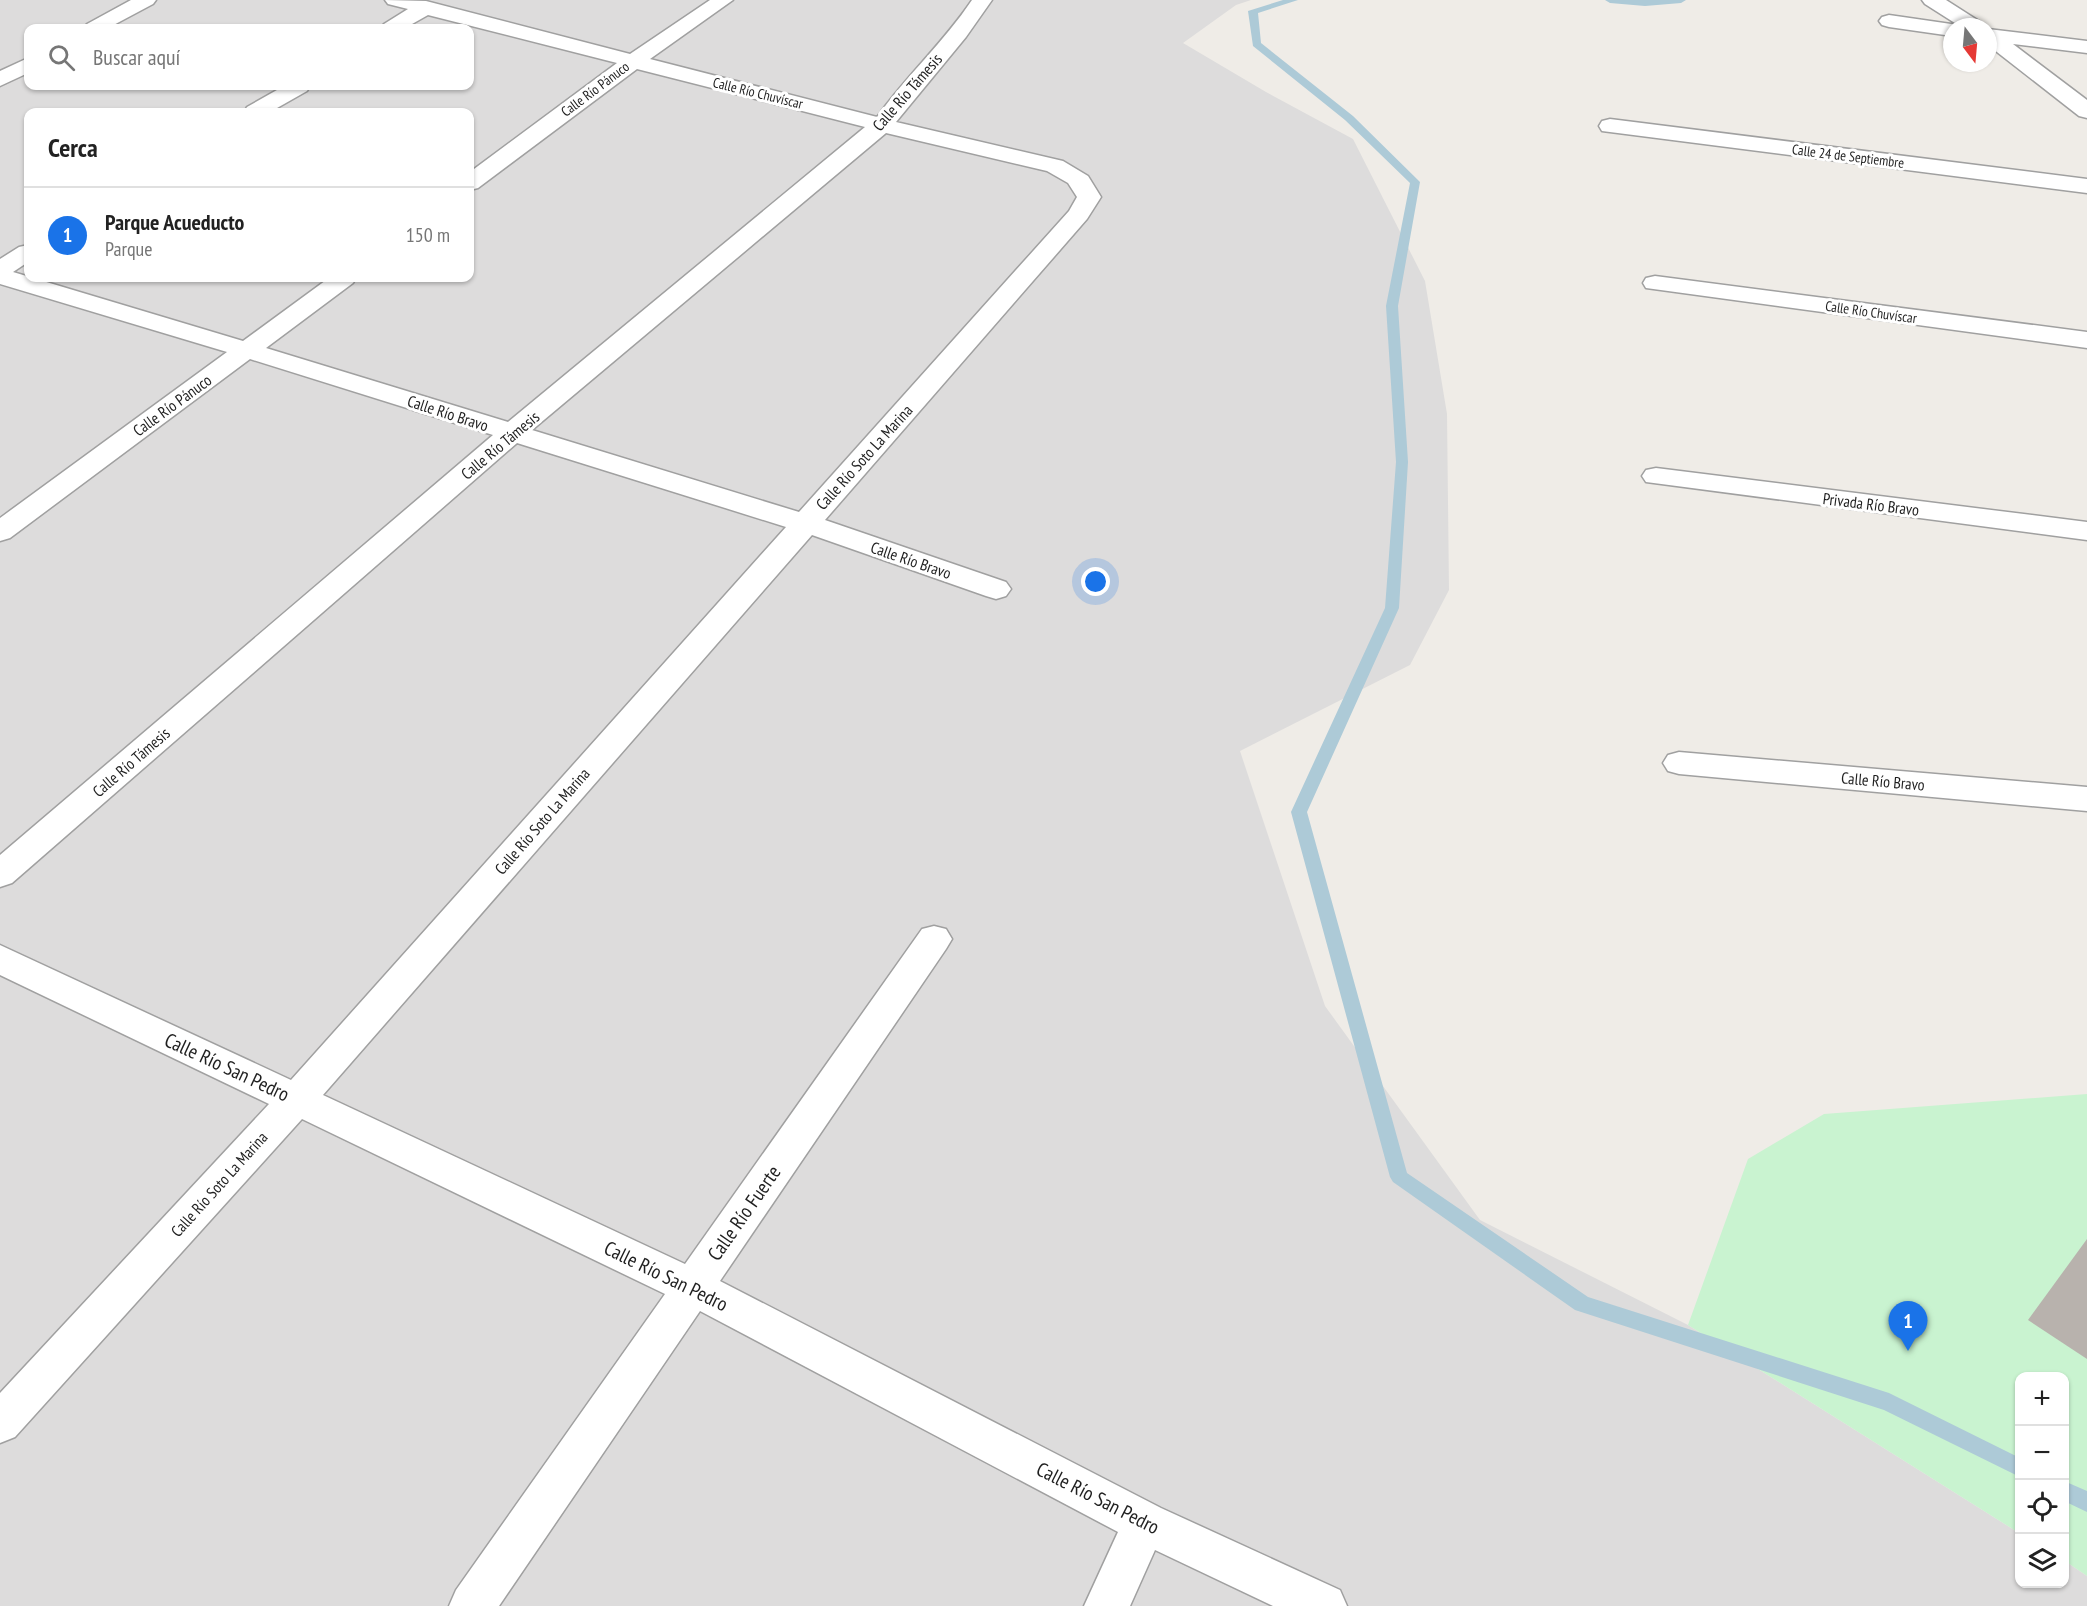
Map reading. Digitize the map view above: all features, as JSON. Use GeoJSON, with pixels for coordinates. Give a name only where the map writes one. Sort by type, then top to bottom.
{"type":"FeatureCollection","features":[{"type":"Feature","properties":{"kind":"street"},"geometry":{"type":"LineString","coordinates":[[101,24],[146,0]]}},
{"type":"Feature","properties":{"kind":"street","name":"Calle Río Chuvíscar"},"geometry":{"type":"LineString","coordinates":[[395,0],[632,62],[1056,166],[1074,175],[1084,184],[1089,197],[1079,214]]}},
{"type":"Feature","properties":{"kind":"street","name":"Calle Río Pánuco"},"geometry":{"type":"LineString","coordinates":[[474,180],[632,62],[723,0]]}},
{"type":"Feature","properties":{"kind":"street","name":"Calle Río Támesis"},"geometry":{"type":"LineString","coordinates":[[0,874],[512,434],[882,124],[898,99],[928,68],[982,0]]}},
{"type":"Feature","properties":{"kind":"street"},"geometry":{"type":"LineString","coordinates":[[1932,0],[1961,18]]}},
{"type":"Feature","properties":{"kind":"street"},"geometry":{"type":"LineString","coordinates":[[398,24],[426,7]]}},
{"type":"Feature","properties":{"kind":"street"},"geometry":{"type":"LineString","coordinates":[[1890,21],[1943,29]]}},
{"type":"Feature","properties":{"kind":"street"},"geometry":{"type":"LineString","coordinates":[[1997,36],[2087,47]]}},
{"type":"Feature","properties":{"kind":"street"},"geometry":{"type":"LineString","coordinates":[[1997,42],[2087,111]]}},
{"type":"Feature","properties":{"kind":"street"},"geometry":{"type":"LineString","coordinates":[[0,80],[24,66]]}},
{"type":"Feature","properties":{"kind":"street"},"geometry":{"type":"LineString","coordinates":[[262,108],[292,90]]}},
{"type":"Feature","properties":{"kind":"street","name":"Calle 24 de Septiembre"},"geometry":{"type":"LineString","coordinates":[[1610,126],[2087,186]]}},
{"type":"Feature","properties":{"kind":"street","name":"Calle Río Soto La Marina"},"geometry":{"type":"LineString","coordinates":[[0,1423],[296,1100],[1079,214]]}},
{"type":"Feature","properties":{"kind":"street"},"geometry":{"type":"LineString","coordinates":[[0,270],[24,255]]}},
{"type":"Feature","properties":{"kind":"street","name":"Calle Río Bravo"},"geometry":{"type":"LineString","coordinates":[[0,276],[805,523],[996,590]]}},
{"type":"Feature","properties":{"kind":"street","name":"Calle Río Pánuco"},"geometry":{"type":"LineString","coordinates":[[0,532],[339,282]]}},
{"type":"Feature","properties":{"kind":"street","name":"Calle Río Chuvíscar"},"geometry":{"type":"LineString","coordinates":[[1654,283],[2087,340]]}},
{"type":"Feature","properties":{"kind":"street","name":"Privada Río Bravo"},"geometry":{"type":"LineString","coordinates":[[1656,476],[2087,531]]}},
{"type":"Feature","properties":{"kind":"street","name":"Calle Río Bravo"},"geometry":{"type":"LineString","coordinates":[[1679,763],[2087,799]]}},
{"type":"Feature","properties":{"kind":"street","name":"Calle Río Fuerte"},"geometry":{"type":"LineString","coordinates":[[472,1606],[934,939]]}},
{"type":"Feature","properties":{"kind":"street","name":"Calle Río San Pedro"},"geometry":{"type":"LineString","coordinates":[[0,959],[692,1287],[1145,1523],[1324,1606]]}},
{"type":"Feature","properties":{"kind":"street"},"geometry":{"type":"LineString","coordinates":[[1107,1606],[1145,1523]]}},
{"type":"Feature","properties":{"kind":"shaded area"},"geometry":{"type":"Polygon","coordinates":[[[0,0],[1251,0],[1236,5],[1183,43],[1266,92],[1353,139],[1425,281],[1447,414],[1449,590],[1410,665],[1240,751],[1325,1006],[1480,1220],[1688,1325],[2015,1530],[2015,1588],[2069,1588],[2069,1564],[2087,1576],[2087,1606],[0,1606],[0,0]]]}},
{"type":"Feature","properties":{"kind":"green space"},"geometry":{"type":"Polygon","coordinates":[[[2087,1094],[2087,1576],[2069,1564],[2069,1372],[2015,1372],[2015,1530],[1688,1325],[1748,1159],[1824,1114],[2087,1094]]]}},
{"type":"Feature","properties":{"kind":"building"},"geometry":{"type":"Polygon","coordinates":[[[2087,1239],[2087,1359],[2028,1320],[2087,1239]]]}},
{"type":"Feature","properties":{"kind":"waterway"},"geometry":{"type":"LineString","coordinates":[[1293,0],[1253,11],[1256,44],[1349,118],[1415,182],[1392,306],[1402,462],[1392,608],[1299,812],[1399,1177],[1582,1304],[1889,1402],[2015,1465]]}},
{"type":"Feature","properties":{"kind":"waterway"},"geometry":{"type":"LineString","coordinates":[[1610,0],[1645,3],[1681,0]]}},
{"type":"Feature","properties":{"kind":"waterway"},"geometry":{"type":"LineString","coordinates":[[2069,1493],[2087,1502]]}},
{"type":"Feature","properties":{"kind":"place","name":"Parque Acueducto"},"geometry":{"type":"Point","coordinates":[1908,1351]}}]}
